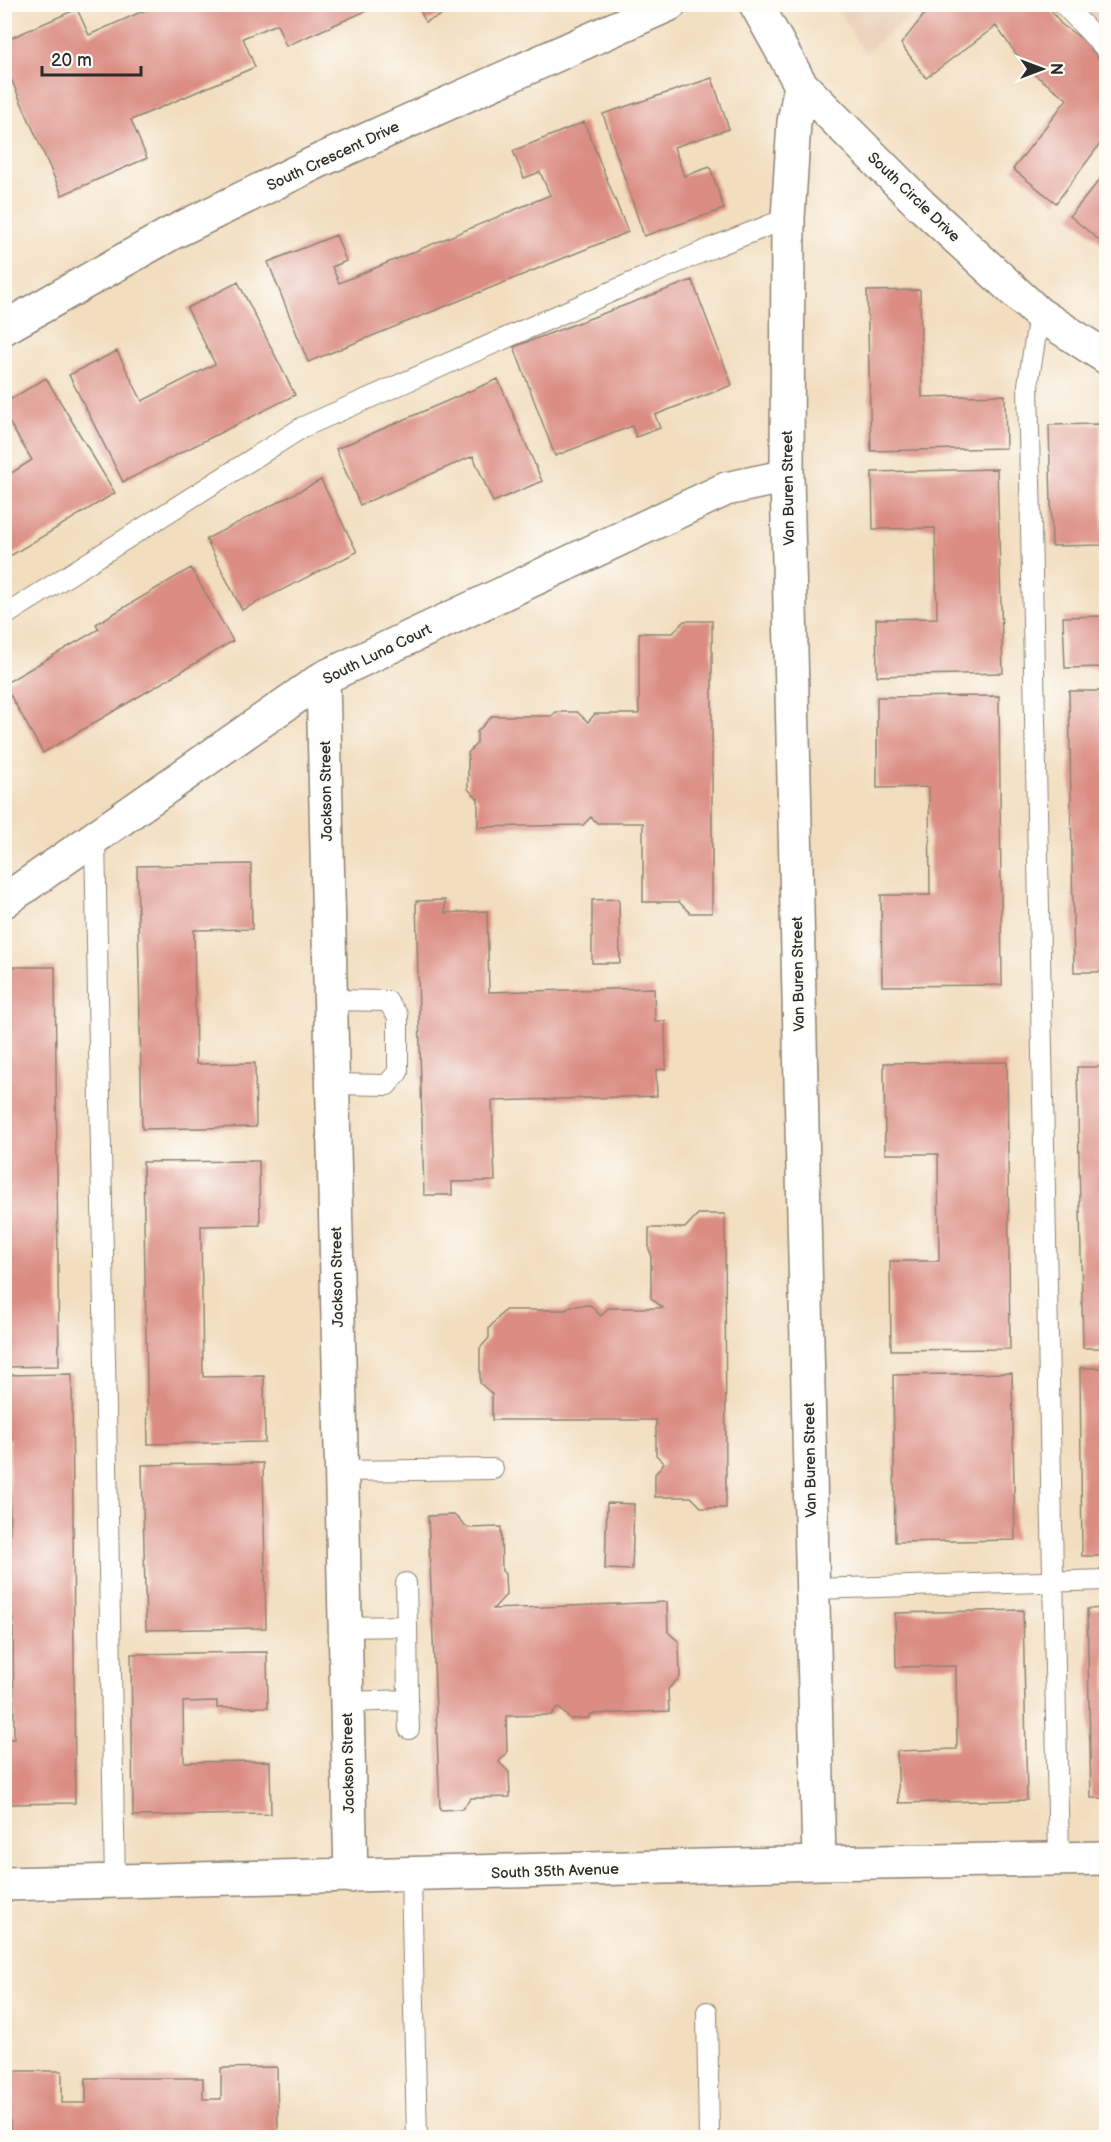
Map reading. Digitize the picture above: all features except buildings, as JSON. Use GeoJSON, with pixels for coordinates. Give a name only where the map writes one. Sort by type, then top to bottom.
{"type":"FeatureCollection","features":[{"type":"Feature","properties":{"kind":"street","name":"South Crescent Drive"},"geometry":{"type":"LineString","coordinates":[[4,328],[170,234],[308,166],[670,4]]}},
{"type":"Feature","properties":{"kind":"street","name":"South Circle Drive"},"geometry":{"type":"LineString","coordinates":[[756,4],[801,85],[921,205],[1039,314],[1107,357]]}},
{"type":"Feature","properties":{"kind":"street","name":"Van Buren Street"},"geometry":{"type":"LineString","coordinates":[[801,85],[794,122],[788,218],[787,476],[819,1863]]}},
{"type":"Feature","properties":{"kind":"street","name":"South Luna Court"},"geometry":{"type":"LineString","coordinates":[[4,901],[323,678],[726,489],[787,476]]}},
{"type":"Feature","properties":{"kind":"street","name":"Jackson Street"},"geometry":{"type":"LineString","coordinates":[[323,678],[351,1876]]}},
{"type":"Feature","properties":{"kind":"street","name":"South 35th Avenue"},"geometry":{"type":"LineString","coordinates":[[4,1884],[1107,1858]]}},
{"type":"Feature","properties":{"kind":"lane"},"geometry":{"type":"LineString","coordinates":[[1063,4],[1107,49]]}},
{"type":"Feature","properties":{"kind":"lane"},"geometry":{"type":"LineString","coordinates":[[4,616],[303,428],[711,248],[788,218]]}},
{"type":"Feature","properties":{"kind":"lane"},"geometry":{"type":"LineString","coordinates":[[1039,314],[1028,385],[1059,1859]]}},
{"type":"Feature","properties":{"kind":"lane"},"geometry":{"type":"LineString","coordinates":[[95,838],[115,1882]]}},
{"type":"Feature","properties":{"kind":"lane"},"geometry":{"type":"LineString","coordinates":[[332,1000],[387,1001],[398,1016],[398,1072],[387,1085],[333,1084]]}},
{"type":"Feature","properties":{"kind":"lane"},"geometry":{"type":"LineString","coordinates":[[342,1471],[493,1469]]}},
{"type":"Feature","properties":{"kind":"lane"},"geometry":{"type":"LineString","coordinates":[[813,1589],[1107,1580]]}},
{"type":"Feature","properties":{"kind":"lane"},"geometry":{"type":"LineString","coordinates":[[406,1582],[409,1729]]}},
{"type":"Feature","properties":{"kind":"lane"},"geometry":{"type":"LineString","coordinates":[[345,1627],[407,1626]]}},
{"type":"Feature","properties":{"kind":"lane"},"geometry":{"type":"LineString","coordinates":[[347,1702],[408,1700]]}},
{"type":"Feature","properties":{"kind":"lane"},"geometry":{"type":"LineString","coordinates":[[411,1875],[417,2138]]}},
{"type":"Feature","properties":{"kind":"lane"},"geometry":{"type":"LineString","coordinates":[[707,2012],[709,2138]]}},
{"type":"Feature","properties":{"kind":"shaded area"},"geometry":{"type":"Polygon","coordinates":[[[834,5],[927,5],[864,53],[834,5]]]}},
{"type":"Feature","properties":{"kind":"shaded area"},"geometry":{"type":"Polygon","coordinates":[[[1078,5],[1106,5],[1106,29],[1078,5]]]}}]}
